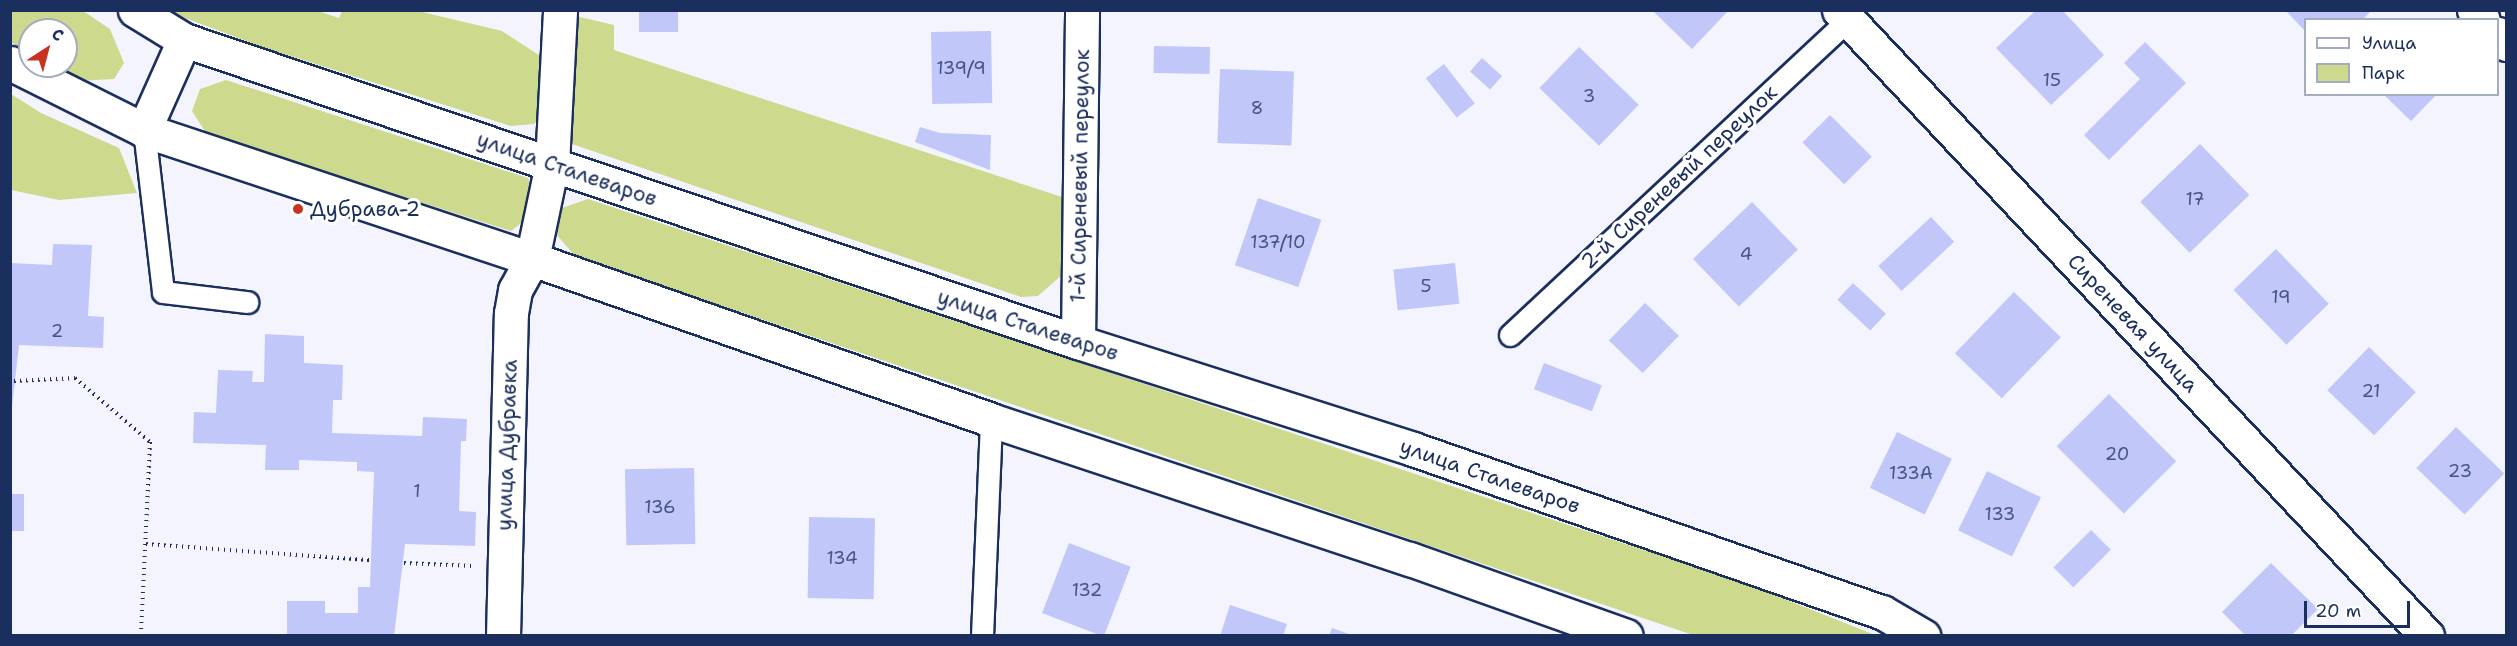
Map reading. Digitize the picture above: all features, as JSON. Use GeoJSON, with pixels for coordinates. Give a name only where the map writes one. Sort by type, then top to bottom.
{"type":"FeatureCollection","features":[{"type":"Feature","properties":{"kind":"main road","name":"улица Сталеваров"},"geometry":{"type":"LineString","coordinates":[[135,10],[184,40],[1078,342],[1413,449],[1871,608],[1923,636]]}},
{"type":"Feature","properties":{"kind":"main road"},"geometry":{"type":"LineString","coordinates":[[552,164],[560,10]]}},
{"type":"Feature","properties":{"kind":"main road","name":"1-й Сиреневый переулок"},"geometry":{"type":"LineString","coordinates":[[1078,342],[1082,10]]}},
{"type":"Feature","properties":{"kind":"main road","name":"Сиреневая улица"},"geometry":{"type":"LineString","coordinates":[[1843,15],[2427,636]]}},
{"type":"Feature","properties":{"kind":"main road"},"geometry":{"type":"LineString","coordinates":[[144,130],[184,40]]}},
{"type":"Feature","properties":{"kind":"main road"},"geometry":{"type":"LineString","coordinates":[[10,63],[144,130],[532,259],[991,420],[1410,559],[1626,636]]}},
{"type":"Feature","properties":{"kind":"main road","name":"улица Дубравка"},"geometry":{"type":"LineString","coordinates":[[503,636],[511,314],[515,290],[532,259],[552,164]]}},
{"type":"Feature","properties":{"kind":"lane","name":"2-й Сиреневый переулок"},"geometry":{"type":"LineString","coordinates":[[1510,335],[1843,15]]}},
{"type":"Feature","properties":{"kind":"lane"},"geometry":{"type":"LineString","coordinates":[[144,130],[163,292],[247,302]]}},
{"type":"Feature","properties":{"kind":"lane"},"geometry":{"type":"LineString","coordinates":[[982,636],[991,420]]}},
{"type":"Feature","properties":{"kind":"path"},"geometry":{"type":"LineString","coordinates":[[14,381],[75,378],[150,442],[141,636]]}},
{"type":"Feature","properties":{"kind":"path"},"geometry":{"type":"LineString","coordinates":[[146,544],[371,560]]}},
{"type":"Feature","properties":{"kind":"path"},"geometry":{"type":"LineString","coordinates":[[404,563],[504,567]]}},
{"type":"Feature","properties":{"kind":"green space"},"geometry":{"type":"Polygon","coordinates":[[[315,10],[339,18],[342,11],[418,11],[502,31],[545,59],[542,116],[534,124],[511,126],[259,46],[167,11],[315,10]]]}},
{"type":"Feature","properties":{"kind":"green space"},"geometry":{"type":"Polygon","coordinates":[[[11,11],[83,11],[110,29],[124,63],[114,79],[77,81],[72,78],[78,78],[78,18],[18,18],[18,46],[11,42],[11,11]]]}},
{"type":"Feature","properties":{"kind":"green space"},"geometry":{"type":"Polygon","coordinates":[[[571,15],[614,25],[614,50],[1065,198],[1063,274],[1038,296],[1021,297],[572,144],[567,130],[571,15]]]}},
{"type":"Feature","properties":{"kind":"green space"},"geometry":{"type":"Polygon","coordinates":[[[226,80],[528,178],[535,197],[526,219],[511,231],[206,133],[192,111],[200,89],[226,80]]]}},
{"type":"Feature","properties":{"kind":"green space"},"geometry":{"type":"Polygon","coordinates":[[[11,94],[41,113],[119,148],[137,193],[59,200],[11,190],[11,94]]]}},
{"type":"Feature","properties":{"kind":"green space"},"geometry":{"type":"Polygon","coordinates":[[[588,199],[1749,585],[1875,635],[1693,635],[575,256],[556,234],[562,208],[588,199]]]}},
{"type":"Feature","properties":{"kind":"building"},"geometry":{"type":"Polygon","coordinates":[[[639,10],[678,10],[678,32],[639,32],[639,10]]]}},
{"type":"Feature","properties":{"kind":"building"},"geometry":{"type":"Polygon","coordinates":[[[1652,10],[1729,10],[1692,49],[1652,10]]]}},
{"type":"Feature","properties":{"kind":"building"},"geometry":{"type":"Polygon","coordinates":[[[2036,10],[2062,10],[2104,55],[2051,105],[1996,48],[2036,10]]]}},
{"type":"Feature","properties":{"kind":"building"},"geometry":{"type":"Polygon","coordinates":[[[2285,10],[2372,10],[2364,18],[2304,18],[2304,30],[2285,10]]]}},
{"type":"Feature","properties":{"kind":"building"},"geometry":{"type":"Polygon","coordinates":[[[991,31],[992,103],[932,104],[931,32],[991,31]]]}},
{"type":"Feature","properties":{"kind":"building"},"geometry":{"type":"Polygon","coordinates":[[[2145,42],[2186,83],[2109,160],[2084,135],[2140,79],[2124,63],[2145,42]]]}},
{"type":"Feature","properties":{"kind":"building"},"geometry":{"type":"Polygon","coordinates":[[[1154,46],[1210,47],[1210,74],[1154,73],[1154,46]]]}},
{"type":"Feature","properties":{"kind":"building"},"geometry":{"type":"Polygon","coordinates":[[[1579,47],[1639,105],[1599,146],[1539,88],[1579,47]]]}},
{"type":"Feature","properties":{"kind":"building"},"geometry":{"type":"Polygon","coordinates":[[[1482,58],[1502,76],[1490,89],[1470,71],[1482,58]]]}},
{"type":"Feature","properties":{"kind":"building"},"geometry":{"type":"Polygon","coordinates":[[[1444,64],[1475,103],[1457,118],[1426,78],[1444,64]]]}},
{"type":"Feature","properties":{"kind":"building"},"geometry":{"type":"Polygon","coordinates":[[[1220,69],[1294,72],[1291,146],[1217,143],[1220,69]]]}},
{"type":"Feature","properties":{"kind":"building"},"geometry":{"type":"Polygon","coordinates":[[[2385,96],[2435,96],[2411,121],[2385,96]]]}},
{"type":"Feature","properties":{"kind":"building"},"geometry":{"type":"Polygon","coordinates":[[[1830,115],[1872,157],[1844,184],[1802,143],[1830,115]]]}},
{"type":"Feature","properties":{"kind":"building"},"geometry":{"type":"Polygon","coordinates":[[[920,127],[940,133],[991,135],[990,170],[915,142],[920,127]]]}},
{"type":"Feature","properties":{"kind":"building"},"geometry":{"type":"Polygon","coordinates":[[[2200,144],[2249,195],[2190,253],[2140,202],[2200,144]]]}},
{"type":"Feature","properties":{"kind":"building"},"geometry":{"type":"Polygon","coordinates":[[[1258,198],[1321,220],[1298,287],[1235,265],[1258,198]]]}},
{"type":"Feature","properties":{"kind":"building"},"geometry":{"type":"Polygon","coordinates":[[[1752,202],[1798,249],[1739,306],[1693,259],[1752,202]]]}},
{"type":"Feature","properties":{"kind":"building"},"geometry":{"type":"Polygon","coordinates":[[[1931,217],[1954,242],[1902,291],[1878,266],[1931,217]]]}},
{"type":"Feature","properties":{"kind":"building"},"geometry":{"type":"Polygon","coordinates":[[[53,244],[92,245],[88,316],[104,317],[103,348],[19,345],[10,425],[10,263],[52,265],[53,244]]]}},
{"type":"Feature","properties":{"kind":"building"},"geometry":{"type":"Polygon","coordinates":[[[2276,249],[2329,304],[2286,345],[2234,290],[2276,249]]]}},
{"type":"Feature","properties":{"kind":"building"},"geometry":{"type":"Polygon","coordinates":[[[1455,263],[1459,304],[1398,310],[1393,269],[1455,263]]]}},
{"type":"Feature","properties":{"kind":"building"},"geometry":{"type":"Polygon","coordinates":[[[1853,283],[1886,314],[1870,331],[1837,300],[1853,283]]]}},
{"type":"Feature","properties":{"kind":"building"},"geometry":{"type":"Polygon","coordinates":[[[2014,292],[2061,337],[2002,398],[1955,353],[2014,292]]]}},
{"type":"Feature","properties":{"kind":"building"},"geometry":{"type":"Polygon","coordinates":[[[1645,303],[1679,336],[1643,373],[1609,340],[1645,303]]]}},
{"type":"Feature","properties":{"kind":"building"},"geometry":{"type":"Polygon","coordinates":[[[265,334],[304,336],[304,363],[343,365],[342,400],[333,400],[332,433],[422,436],[423,417],[467,419],[466,441],[461,441],[459,511],[476,512],[475,546],[405,544],[394,636],[287,636],[287,601],[325,601],[325,613],[358,613],[358,587],[370,587],[374,472],[357,471],[357,462],[299,460],[299,470],[265,470],[266,445],[193,443],[194,412],[216,413],[218,370],[253,371],[252,382],[264,382],[265,334]]]}},
{"type":"Feature","properties":{"kind":"building"},"geometry":{"type":"Polygon","coordinates":[[[2369,347],[2416,392],[2374,435],[2327,390],[2369,347]]]}},
{"type":"Feature","properties":{"kind":"building"},"geometry":{"type":"Polygon","coordinates":[[[1544,363],[1602,385],[1592,411],[1534,389],[1544,363]]]}},
{"type":"Feature","properties":{"kind":"building"},"geometry":{"type":"Polygon","coordinates":[[[2109,394],[2176,461],[2124,514],[2057,446],[2109,394]]]}},
{"type":"Feature","properties":{"kind":"building"},"geometry":{"type":"Polygon","coordinates":[[[2456,427],[2504,474],[2465,515],[2416,468],[2456,427]]]}},
{"type":"Feature","properties":{"kind":"building"},"geometry":{"type":"Polygon","coordinates":[[[1897,432],[1952,459],[1925,514],[1870,488],[1897,432]]]}},
{"type":"Feature","properties":{"kind":"building"},"geometry":{"type":"Polygon","coordinates":[[[694,468],[695,544],[626,545],[625,469],[694,468]]]}},
{"type":"Feature","properties":{"kind":"building"},"geometry":{"type":"Polygon","coordinates":[[[1987,471],[2041,497],[2012,557],[1958,530],[1987,471]]]}},
{"type":"Feature","properties":{"kind":"building"},"geometry":{"type":"Polygon","coordinates":[[[10,494],[24,494],[24,531],[10,531],[10,494]]]}},
{"type":"Feature","properties":{"kind":"building"},"geometry":{"type":"Polygon","coordinates":[[[809,517],[875,518],[874,599],[808,598],[809,517]]]}},
{"type":"Feature","properties":{"kind":"building"},"geometry":{"type":"Polygon","coordinates":[[[2091,530],[2111,550],[2073,587],[2054,567],[2091,530]]]}},
{"type":"Feature","properties":{"kind":"building"},"geometry":{"type":"Polygon","coordinates":[[[1069,543],[1131,567],[1104,636],[1042,613],[1069,543]]]}},
{"type":"Feature","properties":{"kind":"building"},"geometry":{"type":"Polygon","coordinates":[[[2271,563],[2318,609],[2291,636],[2246,636],[2222,612],[2271,563]]]}},
{"type":"Feature","properties":{"kind":"building"},"geometry":{"type":"Polygon","coordinates":[[[1230,605],[1287,624],[1283,636],[1220,636],[1230,605]]]}},
{"type":"Feature","properties":{"kind":"building"},"geometry":{"type":"Polygon","coordinates":[[[1332,628],[1352,635],[1352,636],[1329,636],[1332,628]]]}},
{"type":"Feature","properties":{"kind":"place","name":"Дубрава-2"},"geometry":{"type":"Point","coordinates":[298,209]}}]}
